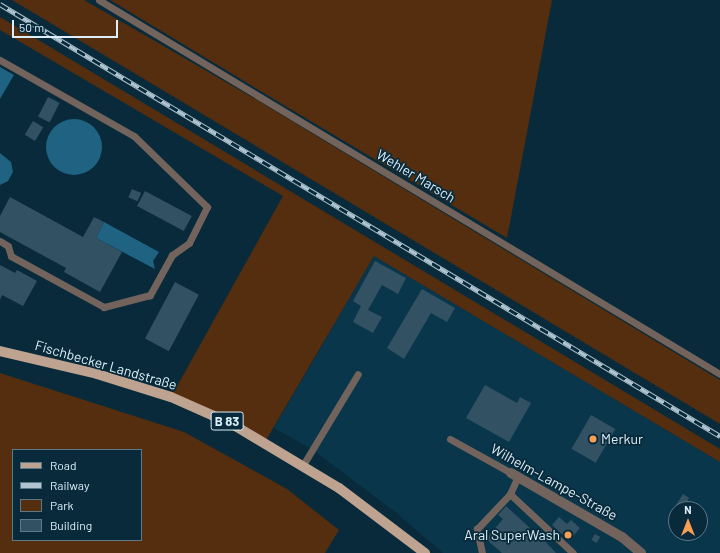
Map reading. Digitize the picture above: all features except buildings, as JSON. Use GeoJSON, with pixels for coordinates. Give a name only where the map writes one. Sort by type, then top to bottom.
{"type":"FeatureCollection","features":[{"type":"Feature","properties":{"kind":"main road","name":"Fischbecker Landstraße"},"geometry":{"type":"LineString","coordinates":[[0,350],[97,374],[171,397],[232,424],[303,465],[339,488],[425,553]]}},
{"type":"Feature","properties":{"kind":"street","name":"Wilhelm-Lampe-Straße"},"geometry":{"type":"LineString","coordinates":[[514,475],[622,536],[641,553]]}},
{"type":"Feature","properties":{"kind":"lane","name":"Wehler Marsch"},"geometry":{"type":"LineString","coordinates":[[99,0],[720,374]]}},
{"type":"Feature","properties":{"kind":"lane"},"geometry":{"type":"LineString","coordinates":[[0,60],[134,136],[206,207],[189,243],[172,255],[150,294],[104,307],[11,256],[8,246],[0,241]]}},
{"type":"Feature","properties":{"kind":"lane"},"geometry":{"type":"LineString","coordinates":[[303,465],[358,374]]}},
{"type":"Feature","properties":{"kind":"lane","name":"Wilhelm-Lampe-Straße"},"geometry":{"type":"LineString","coordinates":[[450,440],[514,475]]}},
{"type":"Feature","properties":{"kind":"lane"},"geometry":{"type":"LineString","coordinates":[[482,553],[477,529],[510,494],[514,475]]}},
{"type":"Feature","properties":{"kind":"lane"},"geometry":{"type":"LineString","coordinates":[[510,494],[573,553]]}},
{"type":"Feature","properties":{"kind":"shaded area"},"geometry":{"type":"Polygon","coordinates":[[[0,67],[14,75],[0,99],[0,67]]]}},
{"type":"Feature","properties":{"kind":"shaded area"},"geometry":{"type":"Polygon","coordinates":[[[74,119],[85,121],[94,127],[100,136],[102,147],[100,158],[94,167],[85,173],[74,175],[63,173],[54,167],[48,158],[46,147],[48,136],[54,127],[63,121],[74,119]]]}},
{"type":"Feature","properties":{"kind":"shaded area"},"geometry":{"type":"Polygon","coordinates":[[[0,153],[11,162],[13,172],[8,181],[0,185],[0,153]]]}},
{"type":"Feature","properties":{"kind":"shaded area"},"geometry":{"type":"Polygon","coordinates":[[[104,222],[159,252],[153,261],[155,269],[96,238],[104,222]]]}},
{"type":"Feature","properties":{"kind":"shaded area"},"geometry":{"type":"Polygon","coordinates":[[[374,256],[720,462],[720,553],[443,553],[395,512],[313,450],[274,428],[374,256]]]}},
{"type":"Feature","properties":{"kind":"green space"},"geometry":{"type":"Polygon","coordinates":[[[12,0],[84,0],[257,100],[720,380],[720,424],[12,0]]]}},
{"type":"Feature","properties":{"kind":"green space"},"geometry":{"type":"Polygon","coordinates":[[[110,0],[552,0],[507,238],[282,104],[110,0]]]}},
{"type":"Feature","properties":{"kind":"green space"},"geometry":{"type":"Polygon","coordinates":[[[0,17],[720,449],[720,462],[374,256],[265,442],[171,397],[283,196],[0,30],[0,17]]]}},
{"type":"Feature","properties":{"kind":"green space"},"geometry":{"type":"Polygon","coordinates":[[[0,373],[184,432],[287,489],[339,530],[325,553],[0,553],[0,373]]]}},
{"type":"Feature","properties":{"kind":"railway"},"geometry":{"type":"LineString","coordinates":[[0,4],[720,436]]}},
{"type":"Feature","properties":{"kind":"place","name":"Merkur"},"geometry":{"type":"Point","coordinates":[593,439]}},
{"type":"Feature","properties":{"kind":"place","name":"Aral SuperWash"},"geometry":{"type":"Point","coordinates":[568,535]}}]}
